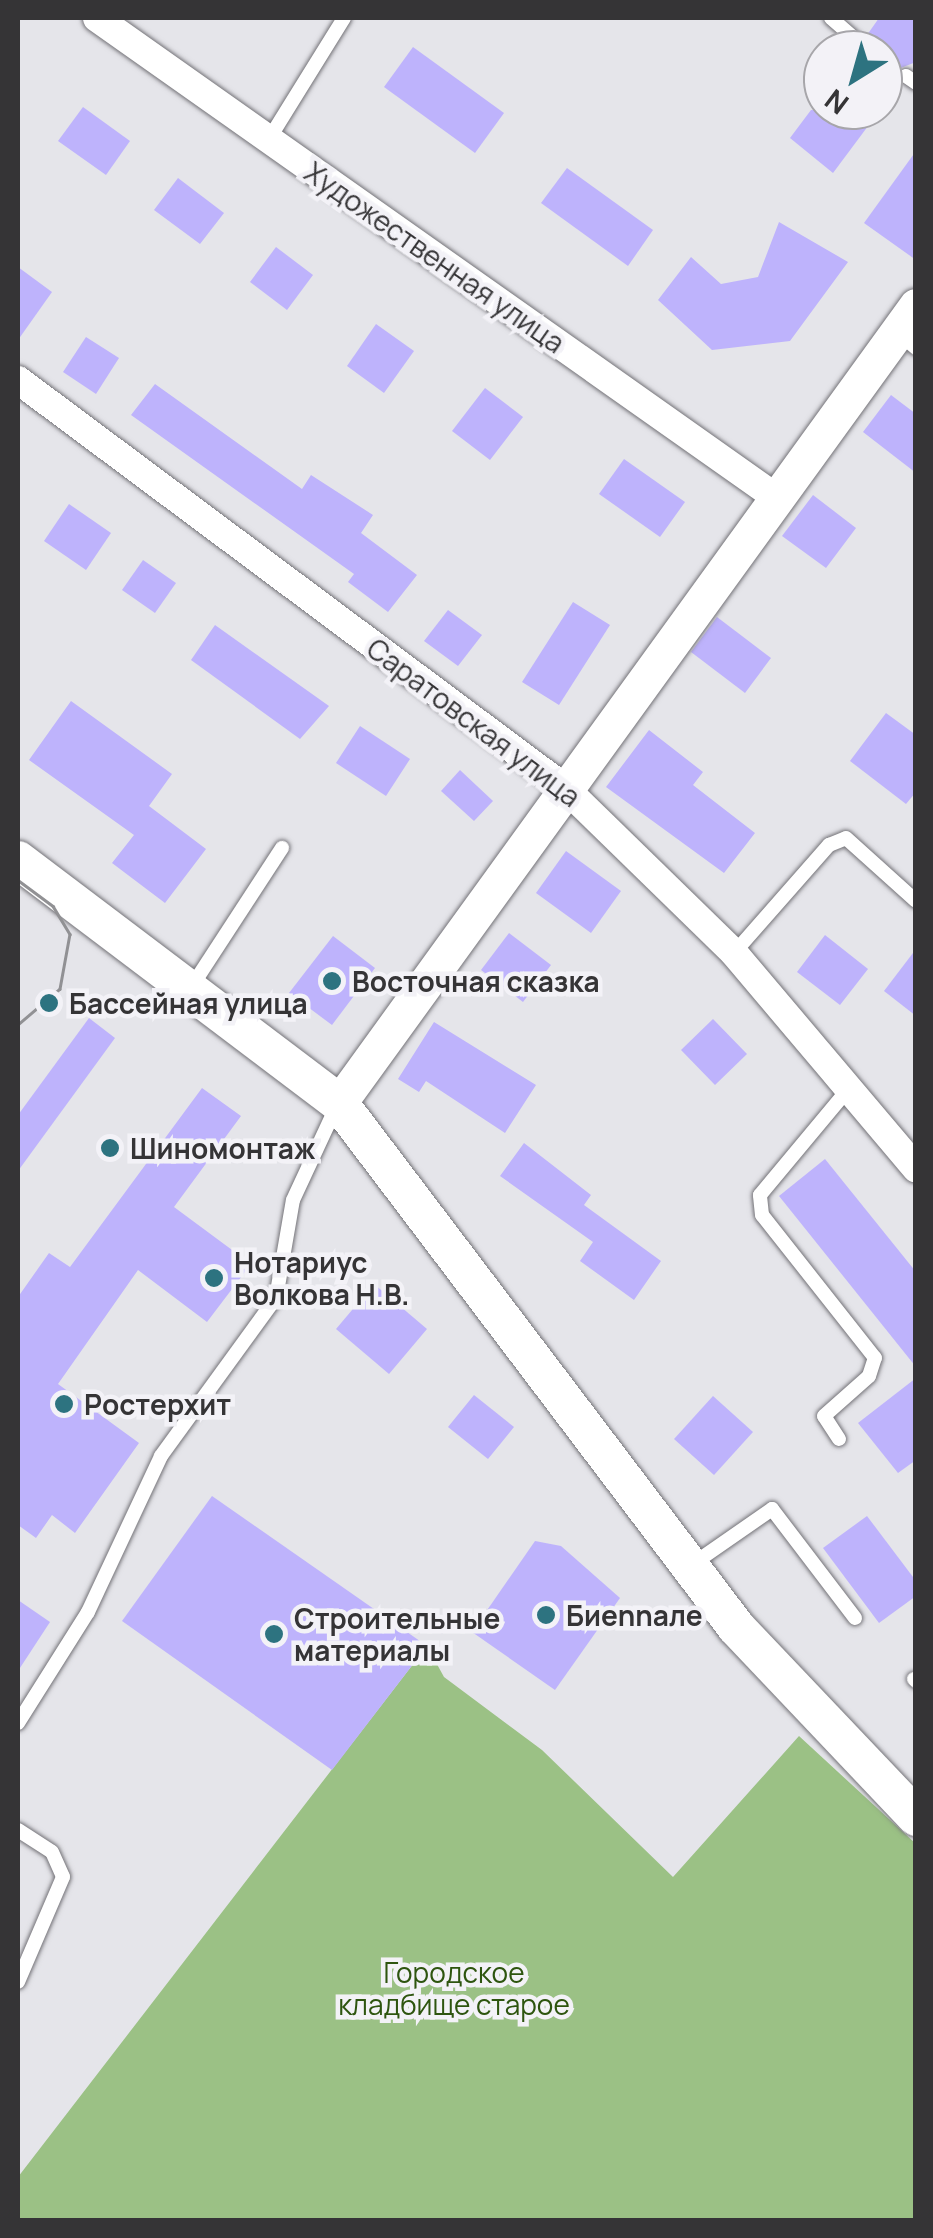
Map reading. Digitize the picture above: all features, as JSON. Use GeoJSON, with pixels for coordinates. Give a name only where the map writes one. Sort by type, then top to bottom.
{"type":"FeatureCollection","features":[{"type":"Feature","properties":{"kind":"main road"},"geometry":{"type":"LineString","coordinates":[[18,860],[192,987],[339,1103],[690,1566],[802,1706],[911,1804]]}},
{"type":"Feature","properties":{"kind":"street","name":"Художественная улица"},"geometry":{"type":"LineString","coordinates":[[96,18],[774,496]]}},
{"type":"Feature","properties":{"kind":"street"},"geometry":{"type":"LineString","coordinates":[[339,1103],[774,496],[909,328]]}},
{"type":"Feature","properties":{"kind":"street","name":"Саратовская улица"},"geometry":{"type":"LineString","coordinates":[[18,380],[565,788],[734,953],[916,1168]]}},
{"type":"Feature","properties":{"kind":"lane"},"geometry":{"type":"LineString","coordinates":[[269,139],[341,19]]}},
{"type":"Feature","properties":{"kind":"lane"},"geometry":{"type":"LineString","coordinates":[[734,953],[829,844],[846,838],[916,901]]}},
{"type":"Feature","properties":{"kind":"lane"},"geometry":{"type":"LineString","coordinates":[[192,987],[282,848]]}},
{"type":"Feature","properties":{"kind":"lane"},"geometry":{"type":"LineString","coordinates":[[839,1439],[824,1416],[869,1376],[876,1358],[762,1215],[760,1195],[850,1088]]}},
{"type":"Feature","properties":{"kind":"lane"},"geometry":{"type":"LineString","coordinates":[[18,1723],[88,1612],[160,1456],[276,1298],[293,1200],[339,1103]]}},
{"type":"Feature","properties":{"kind":"lane"},"geometry":{"type":"LineString","coordinates":[[690,1566],[772,1509],[856,1618]]}},
{"type":"Feature","properties":{"kind":"lane"},"geometry":{"type":"LineString","coordinates":[[18,1830],[52,1852],[63,1878],[18,1982]]}},
{"type":"Feature","properties":{"kind":"green space","name":"Городское кладбище старое"},"geometry":{"type":"Polygon","coordinates":[[[427,1646],[444,1677],[542,1750],[673,1877],[799,1736],[915,1843],[915,2220],[18,2220],[18,2177],[427,1646]]]}},
{"type":"Feature","properties":{"kind":"building"},"geometry":{"type":"Polygon","coordinates":[[[879,18],[916,18],[916,62],[903,67],[903,30],[871,30],[879,18]]]}},
{"type":"Feature","properties":{"kind":"building"},"geometry":{"type":"Polygon","coordinates":[[[413,47],[504,113],[475,153],[384,87],[413,47]]]}},
{"type":"Feature","properties":{"kind":"building"},"geometry":{"type":"Polygon","coordinates":[[[83,107],[130,141],[106,175],[58,141],[83,107]]]}},
{"type":"Feature","properties":{"kind":"building"},"geometry":{"type":"Polygon","coordinates":[[[803,121],[803,130],[865,130],[833,173],[790,138],[803,121]]]}},
{"type":"Feature","properties":{"kind":"building"},"geometry":{"type":"Polygon","coordinates":[[[916,151],[916,260],[864,223],[916,151]]]}},
{"type":"Feature","properties":{"kind":"building"},"geometry":{"type":"Polygon","coordinates":[[[567,168],[653,230],[628,266],[541,203],[567,168]]]}},
{"type":"Feature","properties":{"kind":"building"},"geometry":{"type":"Polygon","coordinates":[[[178,178],[224,213],[200,244],[154,210],[178,178]]]}},
{"type":"Feature","properties":{"kind":"building"},"geometry":{"type":"Polygon","coordinates":[[[779,222],[848,262],[790,341],[712,350],[658,300],[691,257],[721,284],[758,277],[779,222]]]}},
{"type":"Feature","properties":{"kind":"building"},"geometry":{"type":"Polygon","coordinates":[[[276,247],[313,275],[287,310],[250,282],[276,247]]]}},
{"type":"Feature","properties":{"kind":"building"},"geometry":{"type":"Polygon","coordinates":[[[18,267],[52,292],[18,340],[18,267]]]}},
{"type":"Feature","properties":{"kind":"building"},"geometry":{"type":"Polygon","coordinates":[[[376,324],[414,351],[384,393],[347,366],[376,324]]]}},
{"type":"Feature","properties":{"kind":"building"},"geometry":{"type":"Polygon","coordinates":[[[86,337],[119,358],[96,394],[63,372],[86,337]]]}},
{"type":"Feature","properties":{"kind":"building"},"geometry":{"type":"Polygon","coordinates":[[[155,384],[302,489],[311,475],[373,515],[361,533],[417,575],[388,612],[348,582],[354,574],[131,415],[155,384]]]}},
{"type":"Feature","properties":{"kind":"building"},"geometry":{"type":"Polygon","coordinates":[[[485,388],[523,417],[490,460],[452,431],[485,388]]]}},
{"type":"Feature","properties":{"kind":"building"},"geometry":{"type":"Polygon","coordinates":[[[891,395],[916,414],[916,473],[863,432],[891,395]]]}},
{"type":"Feature","properties":{"kind":"building"},"geometry":{"type":"Polygon","coordinates":[[[624,459],[685,502],[660,537],[599,494],[624,459]]]}},
{"type":"Feature","properties":{"kind":"building"},"geometry":{"type":"Polygon","coordinates":[[[813,495],[856,528],[826,568],[782,536],[813,495]]]}},
{"type":"Feature","properties":{"kind":"building"},"geometry":{"type":"Polygon","coordinates":[[[69,504],[111,533],[86,570],[44,541],[69,504]]]}},
{"type":"Feature","properties":{"kind":"building"},"geometry":{"type":"Polygon","coordinates":[[[143,560],[176,583],[155,613],[122,590],[143,560]]]}},
{"type":"Feature","properties":{"kind":"building"},"geometry":{"type":"Polygon","coordinates":[[[573,602],[610,625],[559,705],[522,682],[573,602]]]}},
{"type":"Feature","properties":{"kind":"building"},"geometry":{"type":"Polygon","coordinates":[[[448,610],[482,635],[458,666],[424,641],[448,610]]]}},
{"type":"Feature","properties":{"kind":"building"},"geometry":{"type":"Polygon","coordinates":[[[717,617],[771,658],[745,693],[691,652],[717,617]]]}},
{"type":"Feature","properties":{"kind":"building"},"geometry":{"type":"Polygon","coordinates":[[[215,625],[329,706],[300,739],[191,660],[215,625]]]}},
{"type":"Feature","properties":{"kind":"building"},"geometry":{"type":"Polygon","coordinates":[[[71,701],[172,774],[149,806],[206,849],[165,903],[112,863],[134,835],[29,760],[71,701]]]}},
{"type":"Feature","properties":{"kind":"building"},"geometry":{"type":"Polygon","coordinates":[[[886,713],[916,735],[916,792],[906,804],[850,761],[886,713]]]}},
{"type":"Feature","properties":{"kind":"building"},"geometry":{"type":"Polygon","coordinates":[[[360,726],[410,759],[386,796],[336,763],[360,726]]]}},
{"type":"Feature","properties":{"kind":"building"},"geometry":{"type":"Polygon","coordinates":[[[649,730],[703,772],[693,785],[755,833],[724,873],[606,787],[649,730]]]}},
{"type":"Feature","properties":{"kind":"building"},"geometry":{"type":"Polygon","coordinates":[[[460,770],[493,801],[474,821],[441,791],[460,770]]]}},
{"type":"Feature","properties":{"kind":"building"},"geometry":{"type":"Polygon","coordinates":[[[566,851],[621,891],[591,933],[536,893],[566,851]]]}},
{"type":"Feature","properties":{"kind":"building"},"geometry":{"type":"Polygon","coordinates":[[[509,933],[551,965],[523,1002],[481,970],[509,933]]]}},
{"type":"Feature","properties":{"kind":"building"},"geometry":{"type":"Polygon","coordinates":[[[825,935],[868,969],[840,1005],[797,972],[825,935]]]}},
{"type":"Feature","properties":{"kind":"building","name":"Восточная сказка"},"geometry":{"type":"Polygon","coordinates":[[[333,936],[375,968],[332,1025],[289,993],[333,936]]]}},
{"type":"Feature","properties":{"kind":"building"},"geometry":{"type":"Polygon","coordinates":[[[916,949],[916,1016],[884,991],[916,949]]]}},
{"type":"Feature","properties":{"kind":"building"},"geometry":{"type":"Polygon","coordinates":[[[89,1018],[115,1038],[18,1171],[18,1115],[89,1018]]]}},
{"type":"Feature","properties":{"kind":"building"},"geometry":{"type":"Polygon","coordinates":[[[713,1019],[747,1054],[715,1085],[681,1050],[713,1019]]]}},
{"type":"Feature","properties":{"kind":"building"},"geometry":{"type":"Polygon","coordinates":[[[434,1022],[536,1085],[505,1133],[426,1081],[419,1092],[398,1079],[434,1022]]]}},
{"type":"Feature","properties":{"kind":"building"},"geometry":{"type":"Polygon","coordinates":[[[202,1088],[241,1116],[174,1207],[251,1264],[207,1322],[138,1270],[58,1384],[139,1443],[75,1533],[52,1515],[36,1538],[18,1525],[18,1297],[49,1253],[70,1267],[202,1088]]]}},
{"type":"Feature","properties":{"kind":"building"},"geometry":{"type":"Polygon","coordinates":[[[524,1143],[591,1195],[584,1205],[661,1261],[634,1300],[580,1261],[593,1242],[500,1176],[524,1143]]]}},
{"type":"Feature","properties":{"kind":"building"},"geometry":{"type":"Polygon","coordinates":[[[825,1159],[916,1272],[916,1367],[779,1196],[825,1159]]]}},
{"type":"Feature","properties":{"kind":"building"},"geometry":{"type":"Polygon","coordinates":[[[374,1284],[427,1329],[389,1374],[336,1329],[374,1284]]]}},
{"type":"Feature","properties":{"kind":"building"},"geometry":{"type":"Polygon","coordinates":[[[916,1378],[916,1460],[898,1473],[858,1423],[916,1378]]]}},
{"type":"Feature","properties":{"kind":"building"},"geometry":{"type":"Polygon","coordinates":[[[474,1395],[514,1427],[488,1459],[448,1427],[474,1395]]]}},
{"type":"Feature","properties":{"kind":"building"},"geometry":{"type":"Polygon","coordinates":[[[713,1396],[753,1432],[714,1475],[674,1439],[713,1396]]]}},
{"type":"Feature","properties":{"kind":"building","name":"Строительные материалы"},"geometry":{"type":"Polygon","coordinates":[[[212,1496],[427,1646],[332,1770],[122,1621],[212,1496]]]}},
{"type":"Feature","properties":{"kind":"building"},"geometry":{"type":"Polygon","coordinates":[[[867,1516],[916,1581],[916,1596],[879,1623],[823,1548],[867,1516]]]}},
{"type":"Feature","properties":{"kind":"building","name":"Биеnnале"},"geometry":{"type":"Polygon","coordinates":[[[535,1541],[561,1546],[620,1598],[555,1690],[472,1632],[535,1541]]]}},
{"type":"Feature","properties":{"kind":"building"},"geometry":{"type":"Polygon","coordinates":[[[18,1600],[50,1622],[18,1671],[18,1600]]]}},
{"type":"Feature","properties":{"kind":"tram line"},"geometry":{"type":"LineString","coordinates":[[18,880],[53,906],[70,934],[60,989],[18,1025]]}},
{"type":"Feature","properties":{"kind":"place","name":"Восточная сказка"},"geometry":{"type":"Point","coordinates":[332,981]}},
{"type":"Feature","properties":{"kind":"place","name":"Бассейная улица"},"geometry":{"type":"Point","coordinates":[49,1003]}},
{"type":"Feature","properties":{"kind":"place","name":"Шиномонтаж"},"geometry":{"type":"Point","coordinates":[110,1148]}},
{"type":"Feature","properties":{"kind":"place","name":"Нотариус Волкова Н.В."},"geometry":{"type":"Point","coordinates":[214,1278]}},
{"type":"Feature","properties":{"kind":"place","name":"Ростерхит"},"geometry":{"type":"Point","coordinates":[64,1404]}},
{"type":"Feature","properties":{"kind":"place","name":"Биеnnале"},"geometry":{"type":"Point","coordinates":[546,1615]}},
{"type":"Feature","properties":{"kind":"place","name":"Строительные материалы"},"geometry":{"type":"Point","coordinates":[274,1634]}}]}
